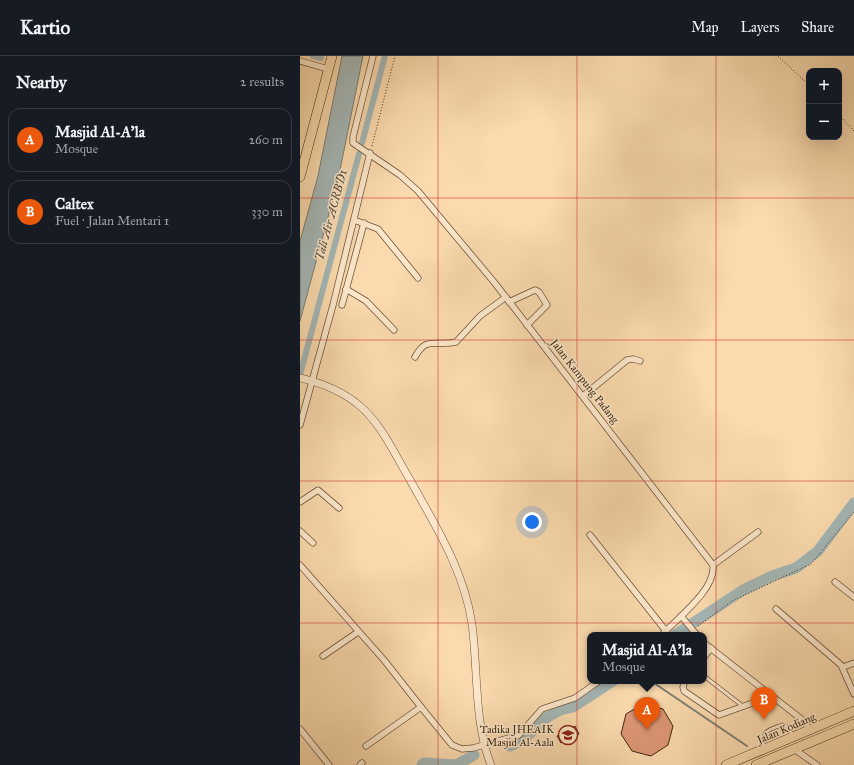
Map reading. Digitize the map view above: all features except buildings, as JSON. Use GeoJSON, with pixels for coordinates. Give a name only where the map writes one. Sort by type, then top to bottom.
{"type":"FeatureCollection","features":[{"type":"Feature","properties":{"kind":"main road"},"geometry":{"type":"LineString","coordinates":[[300,176],[303,156],[332,56]]}},
{"type":"Feature","properties":{"kind":"main road","name":"Jalan Kodiang"},"geometry":{"type":"LineString","coordinates":[[729,764],[810,731],[854,711]]}},
{"type":"Feature","properties":{"kind":"main road","name":"Jalan Kodiang"},"geometry":{"type":"LineString","coordinates":[[756,765],[854,724]]}},
{"type":"Feature","properties":{"kind":"street","name":"Jalan Kampung Padang"},"geometry":{"type":"LineString","coordinates":[[373,56],[352,140],[358,147],[370,153],[418,191],[508,300],[713,565]]}},
{"type":"Feature","properties":{"kind":"street"},"geometry":{"type":"LineString","coordinates":[[300,61],[328,69]]}},
{"type":"Feature","properties":{"kind":"street"},"geometry":{"type":"LineString","coordinates":[[300,425],[307,380],[354,220],[370,153]]}},
{"type":"Feature","properties":{"kind":"street"},"geometry":{"type":"LineString","coordinates":[[354,220],[378,228],[418,278]]}},
{"type":"Feature","properties":{"kind":"street"},"geometry":{"type":"LineString","coordinates":[[342,305],[364,223]]}},
{"type":"Feature","properties":{"kind":"street"},"geometry":{"type":"LineString","coordinates":[[346,289],[366,301],[394,330]]}},
{"type":"Feature","properties":{"kind":"street"},"geometry":{"type":"LineString","coordinates":[[415,357],[420,348],[425,344],[456,342],[480,316],[508,300],[535,290],[539,292],[547,305],[527,325]]}},
{"type":"Feature","properties":{"kind":"street"},"geometry":{"type":"LineString","coordinates":[[583,396],[627,360],[640,361]]}},
{"type":"Feature","properties":{"kind":"street"},"geometry":{"type":"LineString","coordinates":[[307,380],[328,386],[348,397],[377,424],[450,554],[465,590],[472,624],[485,746],[491,765]]}},
{"type":"Feature","properties":{"kind":"street"},"geometry":{"type":"LineString","coordinates":[[300,502],[318,490],[339,508]]}},
{"type":"Feature","properties":{"kind":"street"},"geometry":{"type":"LineString","coordinates":[[300,531],[313,543]]}},
{"type":"Feature","properties":{"kind":"street"},"geometry":{"type":"LineString","coordinates":[[665,632],[683,618],[705,590],[711,578],[713,565],[758,532]]}},
{"type":"Feature","properties":{"kind":"street"},"geometry":{"type":"LineString","coordinates":[[590,535],[663,632]]}},
{"type":"Feature","properties":{"kind":"street"},"geometry":{"type":"LineString","coordinates":[[300,565],[384,660],[452,745],[462,749],[485,746],[519,735],[542,709],[575,698],[595,684]]}},
{"type":"Feature","properties":{"kind":"street"},"geometry":{"type":"LineString","coordinates":[[835,582],[854,597]]}},
{"type":"Feature","properties":{"kind":"street"},"geometry":{"type":"LineString","coordinates":[[776,609],[843,667],[854,693]]}},
{"type":"Feature","properties":{"kind":"street"},"geometry":{"type":"LineString","coordinates":[[683,618],[694,632]]}},
{"type":"Feature","properties":{"kind":"street"},"geometry":{"type":"LineString","coordinates":[[323,656],[358,632]]}},
{"type":"Feature","properties":{"kind":"street"},"geometry":{"type":"LineString","coordinates":[[707,645],[805,722],[810,731]]}},
{"type":"Feature","properties":{"kind":"street"},"geometry":{"type":"LineString","coordinates":[[707,653],[711,648]]}},
{"type":"Feature","properties":{"kind":"street"},"geometry":{"type":"LineString","coordinates":[[843,667],[854,663]]}},
{"type":"Feature","properties":{"kind":"street"},"geometry":{"type":"LineString","coordinates":[[684,684],[684,691],[718,715],[723,715],[772,696]]}},
{"type":"Feature","properties":{"kind":"street"},"geometry":{"type":"LineString","coordinates":[[366,746],[421,707]]}},
{"type":"Feature","properties":{"kind":"street"},"geometry":{"type":"LineString","coordinates":[[300,729],[329,765]]}},
{"type":"Feature","properties":{"kind":"street"},"geometry":{"type":"LineString","coordinates":[[794,749],[817,765]]}},
{"type":"Feature","properties":{"kind":"lane"},"geometry":{"type":"LineString","coordinates":[[707,678],[744,707]]}},
{"type":"Feature","properties":{"kind":"lane"},"geometry":{"type":"LineString","coordinates":[[764,750],[764,734],[782,725],[786,726],[795,737]]}},
{"type":"Feature","properties":{"kind":"path"},"geometry":{"type":"LineString","coordinates":[[370,153],[395,56]]}},
{"type":"Feature","properties":{"kind":"path"},"geometry":{"type":"LineString","coordinates":[[778,56],[806,82]]}},
{"type":"Feature","properties":{"kind":"path"},"geometry":{"type":"LineString","coordinates":[[842,118],[854,131]]}},
{"type":"Feature","properties":{"kind":"path"},"geometry":{"type":"LineString","coordinates":[[694,632],[732,601],[812,564],[854,512]]}},
{"type":"Feature","properties":{"kind":"shaded area"},"geometry":{"type":"Polygon","coordinates":[[[342,56],[363,56],[338,180],[300,321],[300,241],[318,176],[342,56]]]}},
{"type":"Feature","properties":{"kind":"waterway"},"geometry":{"type":"LineString","coordinates":[[313,56],[321,58]]}},
{"type":"Feature","properties":{"kind":"waterway","name":"Tali Air ACRBD1"},"geometry":{"type":"LineString","coordinates":[[362,143],[385,56]]}},
{"type":"Feature","properties":{"kind":"waterway","name":"Tali Air ACRBD1"},"geometry":{"type":"LineString","coordinates":[[300,375],[359,154]]}},
{"type":"Feature","properties":{"kind":"waterway"},"geometry":{"type":"LineString","coordinates":[[680,632],[743,590],[772,576],[796,568],[818,551],[854,503]]}},
{"type":"Feature","properties":{"kind":"waterway"},"geometry":{"type":"LineString","coordinates":[[510,746],[523,740],[546,718],[560,710],[573,707],[608,684]]}},
{"type":"Feature","properties":{"kind":"waterway"},"geometry":{"type":"LineString","coordinates":[[655,684],[747,746]]}},
{"type":"Feature","properties":{"kind":"waterway"},"geometry":{"type":"LineString","coordinates":[[422,765],[424,763],[456,765],[474,755]]}},
{"type":"Feature","properties":{"kind":"place","name":"Caltex"},"geometry":{"type":"Point","coordinates":[764,720]}},
{"type":"Feature","properties":{"kind":"place","name":"Masjid Al-A'la"},"geometry":{"type":"Point","coordinates":[647,730]}},
{"type":"Feature","properties":{"kind":"place","name":"Tadika JHEAIK Masjid Al-Aala"},"geometry":{"type":"Point","coordinates":[568,735]}}]}
